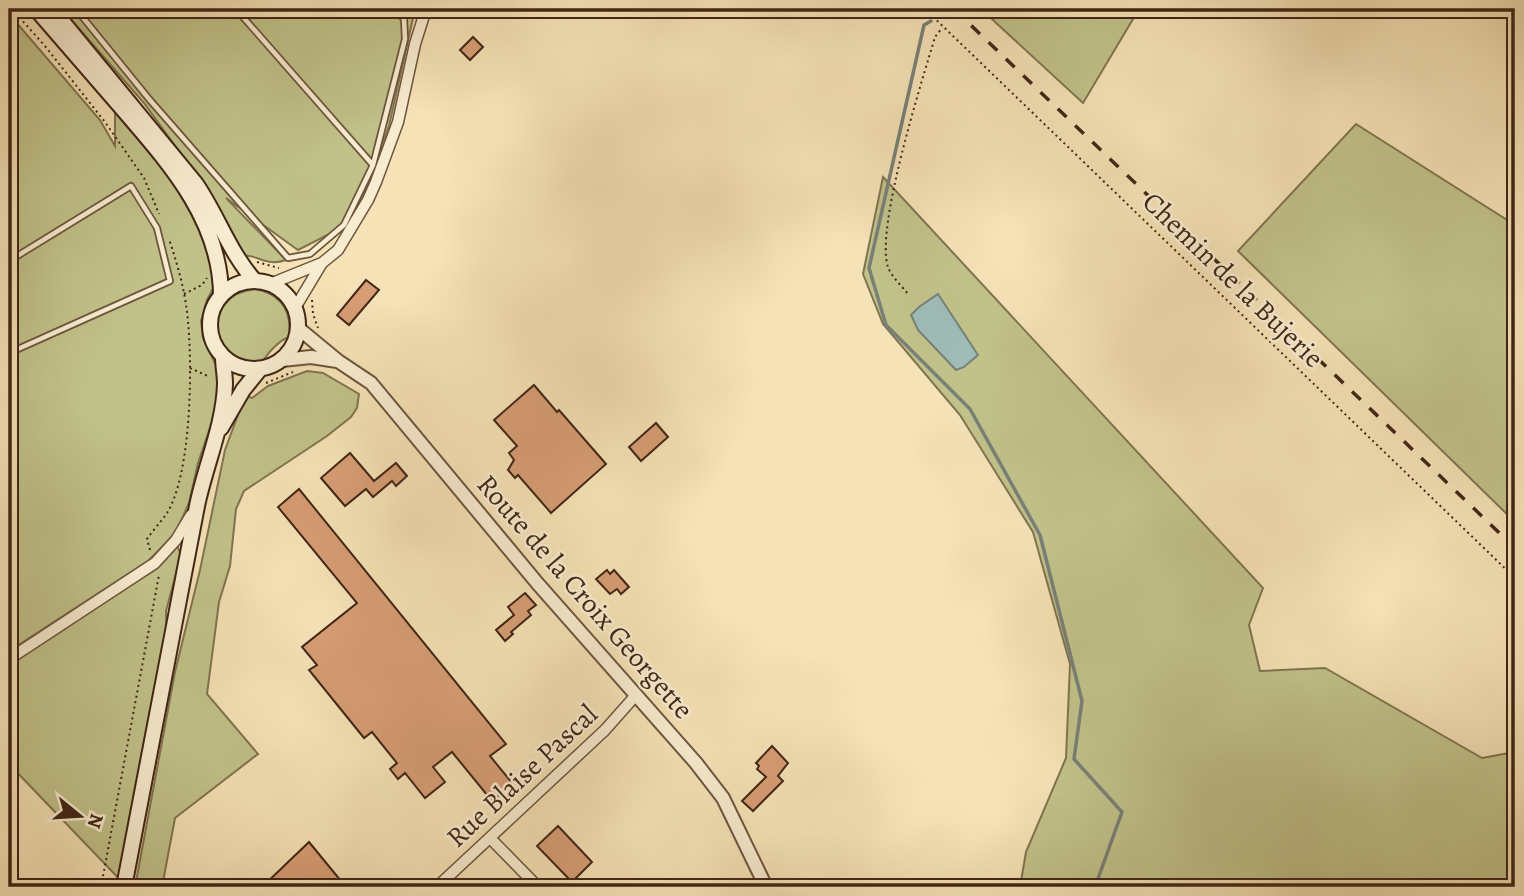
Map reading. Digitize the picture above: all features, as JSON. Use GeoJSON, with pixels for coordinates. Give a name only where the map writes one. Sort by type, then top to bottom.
{"type":"FeatureCollection","features":[{"type":"Feature","properties":{"kind":"main road"},"geometry":{"type":"LineString","coordinates":[[36,9],[158,153],[195,201],[213,244],[219,269],[221,296]]}},
{"type":"Feature","properties":{"kind":"main road"},"geometry":{"type":"LineString","coordinates":[[52,9],[190,176],[207,199],[238,262],[255,281]]}},
{"type":"Feature","properties":{"kind":"main road"},"geometry":{"type":"LineString","coordinates":[[215,439],[243,390],[260,369],[282,359],[293,344],[298,328],[295,309],[286,295],[270,284],[255,281],[236,284],[221,296],[213,309],[210,331],[216,349],[223,357],[239,367],[260,369]]}},
{"type":"Feature","properties":{"kind":"main road"},"geometry":{"type":"LineString","coordinates":[[124,887],[204,470],[215,439],[225,385],[223,357]]}},
{"type":"Feature","properties":{"kind":"street"},"geometry":{"type":"LineString","coordinates":[[270,284],[322,263],[338,250],[369,200],[398,122],[415,44],[426,9]]}},
{"type":"Feature","properties":{"kind":"street"},"geometry":{"type":"LineString","coordinates":[[295,309],[322,263]]}},
{"type":"Feature","properties":{"kind":"street","name":"Route de la Croix Georgette"},"geometry":{"type":"LineString","coordinates":[[298,328],[338,361],[363,377],[379,393],[538,584],[696,762],[723,798],[766,887]]}},
{"type":"Feature","properties":{"kind":"street","name":"Route de la Croix Georgette"},"geometry":{"type":"LineString","coordinates":[[282,359],[311,357],[338,361]]}},
{"type":"Feature","properties":{"kind":"street"},"geometry":{"type":"LineString","coordinates":[[9,659],[155,563],[176,540],[197,506]]}},
{"type":"Feature","properties":{"kind":"street","name":"Rue Blaise Pascal"},"geometry":{"type":"LineString","coordinates":[[437,887],[605,730],[636,695]]}},
{"type":"Feature","properties":{"kind":"street"},"geometry":{"type":"LineString","coordinates":[[490,838],[538,887]]}},
{"type":"Feature","properties":{"kind":"lane"},"geometry":{"type":"LineString","coordinates":[[76,9],[149,99],[288,258],[310,254],[344,225],[373,165],[405,39],[404,19],[394,9]]}},
{"type":"Feature","properties":{"kind":"lane"},"geometry":{"type":"LineString","coordinates":[[236,9],[373,165]]}},
{"type":"Feature","properties":{"kind":"lane"},"geometry":{"type":"LineString","coordinates":[[9,261],[131,186],[156,228],[170,281],[9,353]]}},
{"type":"Feature","properties":{"kind":"path"},"geometry":{"type":"LineString","coordinates":[[12,9],[105,122],[144,178],[162,221]]}},
{"type":"Feature","properties":{"kind":"path","name":"Chemin de la Bujerie"},"geometry":{"type":"LineString","coordinates":[[925,9],[1515,578]]}},
{"type":"Feature","properties":{"kind":"path"},"geometry":{"type":"LineString","coordinates":[[907,293],[888,269],[885,249],[889,215],[914,110],[936,37],[943,27]]}},
{"type":"Feature","properties":{"kind":"path"},"geometry":{"type":"LineString","coordinates":[[101,887],[159,574],[147,539],[167,513],[179,479],[184,449],[189,367],[187,312],[179,267],[167,232]]}},
{"type":"Feature","properties":{"kind":"path"},"geometry":{"type":"LineString","coordinates":[[254,261],[283,268]]}},
{"type":"Feature","properties":{"kind":"path"},"geometry":{"type":"LineString","coordinates":[[184,294],[202,285],[211,271]]}},
{"type":"Feature","properties":{"kind":"path"},"geometry":{"type":"LineString","coordinates":[[312,299],[313,314],[322,338]]}},
{"type":"Feature","properties":{"kind":"path"},"geometry":{"type":"LineString","coordinates":[[189,367],[209,377]]}},
{"type":"Feature","properties":{"kind":"path"},"geometry":{"type":"LineString","coordinates":[[262,384],[296,371]]}},
{"type":"Feature","properties":{"kind":"green space"},"geometry":{"type":"Polygon","coordinates":[[[62,9],[404,9],[413,18],[389,126],[366,189],[347,225],[298,250],[226,198],[286,260],[273,262],[240,255],[208,191],[144,103],[62,9]]]}},
{"type":"Feature","properties":{"kind":"green space"},"geometry":{"type":"Polygon","coordinates":[[[981,9],[1139,9],[1083,103],[981,9]]]}},
{"type":"Feature","properties":{"kind":"green space"},"geometry":{"type":"Polygon","coordinates":[[[9,14],[100,120],[115,146],[115,108],[185,197],[213,259],[215,285],[201,321],[203,338],[221,376],[215,413],[198,463],[189,503],[175,534],[148,561],[9,651],[9,14]]]}},
{"type":"Feature","properties":{"kind":"green space"},"geometry":{"type":"Polygon","coordinates":[[[1356,124],[1515,225],[1515,522],[1238,251],[1356,124]]]}},
{"type":"Feature","properties":{"kind":"green space"},"geometry":{"type":"Polygon","coordinates":[[[883,177],[1263,588],[1249,625],[1260,671],[1325,668],[1482,758],[1515,752],[1515,887],[1020,887],[1026,852],[1066,758],[1070,664],[1033,532],[960,415],[883,324],[863,274],[883,177]]]}},
{"type":"Feature","properties":{"kind":"green space"},"geometry":{"type":"Polygon","coordinates":[[[255,289],[278,300],[289,319],[289,337],[274,347],[263,362],[245,360],[231,353],[222,342],[218,329],[219,316],[225,304],[237,294],[255,289]]]}},
{"type":"Feature","properties":{"kind":"green space"},"geometry":{"type":"Polygon","coordinates":[[[307,371],[323,373],[359,394],[357,408],[351,417],[327,436],[244,491],[236,509],[230,566],[219,602],[207,694],[258,754],[175,818],[162,887],[135,887],[175,672],[225,450],[245,396],[252,398],[268,386],[307,371]]]}},
{"type":"Feature","properties":{"kind":"green space"},"geometry":{"type":"Polygon","coordinates":[[[177,545],[181,555],[166,611],[167,665],[125,885],[9,764],[9,663],[156,569],[177,545]]]}},
{"type":"Feature","properties":{"kind":"water"},"geometry":{"type":"Polygon","coordinates":[[[938,294],[978,355],[956,370],[918,330],[911,315],[938,294]]]}},
{"type":"Feature","properties":{"kind":"building"},"geometry":{"type":"Polygon","coordinates":[[[473,37],[483,47],[470,60],[460,50],[473,37]]]}},
{"type":"Feature","properties":{"kind":"building"},"geometry":{"type":"Polygon","coordinates":[[[366,280],[379,290],[349,325],[337,315],[366,280]]]}},
{"type":"Feature","properties":{"kind":"building"},"geometry":{"type":"Polygon","coordinates":[[[534,385],[606,464],[551,513],[518,475],[515,478],[508,470],[514,460],[509,453],[517,446],[494,420],[534,385]]]}},
{"type":"Feature","properties":{"kind":"building"},"geometry":{"type":"Polygon","coordinates":[[[656,423],[668,437],[641,461],[629,447],[656,423]]]}},
{"type":"Feature","properties":{"kind":"building"},"geometry":{"type":"Polygon","coordinates":[[[350,453],[374,481],[396,463],[407,476],[396,486],[392,481],[373,497],[366,489],[345,506],[321,478],[350,453]]]}},
{"type":"Feature","properties":{"kind":"building"},"geometry":{"type":"Polygon","coordinates":[[[299,489],[506,744],[490,756],[513,784],[492,801],[452,752],[433,767],[445,782],[425,798],[405,773],[398,779],[390,769],[397,763],[372,732],[364,738],[309,670],[317,665],[302,647],[357,603],[278,507],[299,489]]]}},
{"type":"Feature","properties":{"kind":"building"},"geometry":{"type":"Polygon","coordinates":[[[607,570],[610,574],[614,570],[629,587],[621,594],[617,589],[610,594],[596,579],[607,570]]]}},
{"type":"Feature","properties":{"kind":"building"},"geometry":{"type":"Polygon","coordinates":[[[525,593],[536,605],[528,611],[531,615],[511,632],[513,634],[505,641],[496,630],[514,615],[508,607],[525,593]]]}},
{"type":"Feature","properties":{"kind":"building"},"geometry":{"type":"Polygon","coordinates":[[[772,746],[788,763],[778,776],[783,781],[753,811],[742,801],[766,777],[757,769],[759,766],[756,763],[772,746]]]}},
{"type":"Feature","properties":{"kind":"building"},"geometry":{"type":"Polygon","coordinates":[[[558,826],[592,862],[572,882],[537,846],[558,826]]]}},
{"type":"Feature","properties":{"kind":"building"},"geometry":{"type":"Polygon","coordinates":[[[309,842],[346,887],[262,887],[309,842]]]}},
{"type":"Feature","properties":{"kind":"waterway"},"geometry":{"type":"LineString","coordinates":[[937,14],[943,9]]}},
{"type":"Feature","properties":{"kind":"waterway"},"geometry":{"type":"LineString","coordinates":[[931,21],[924,25],[869,268],[886,325],[970,409],[1040,535],[1082,701],[1074,759],[1122,812],[1095,887]]}},
{"type":"Feature","properties":{"kind":"railway"},"geometry":{"type":"LineString","coordinates":[[954,9],[1515,548]]}}]}
